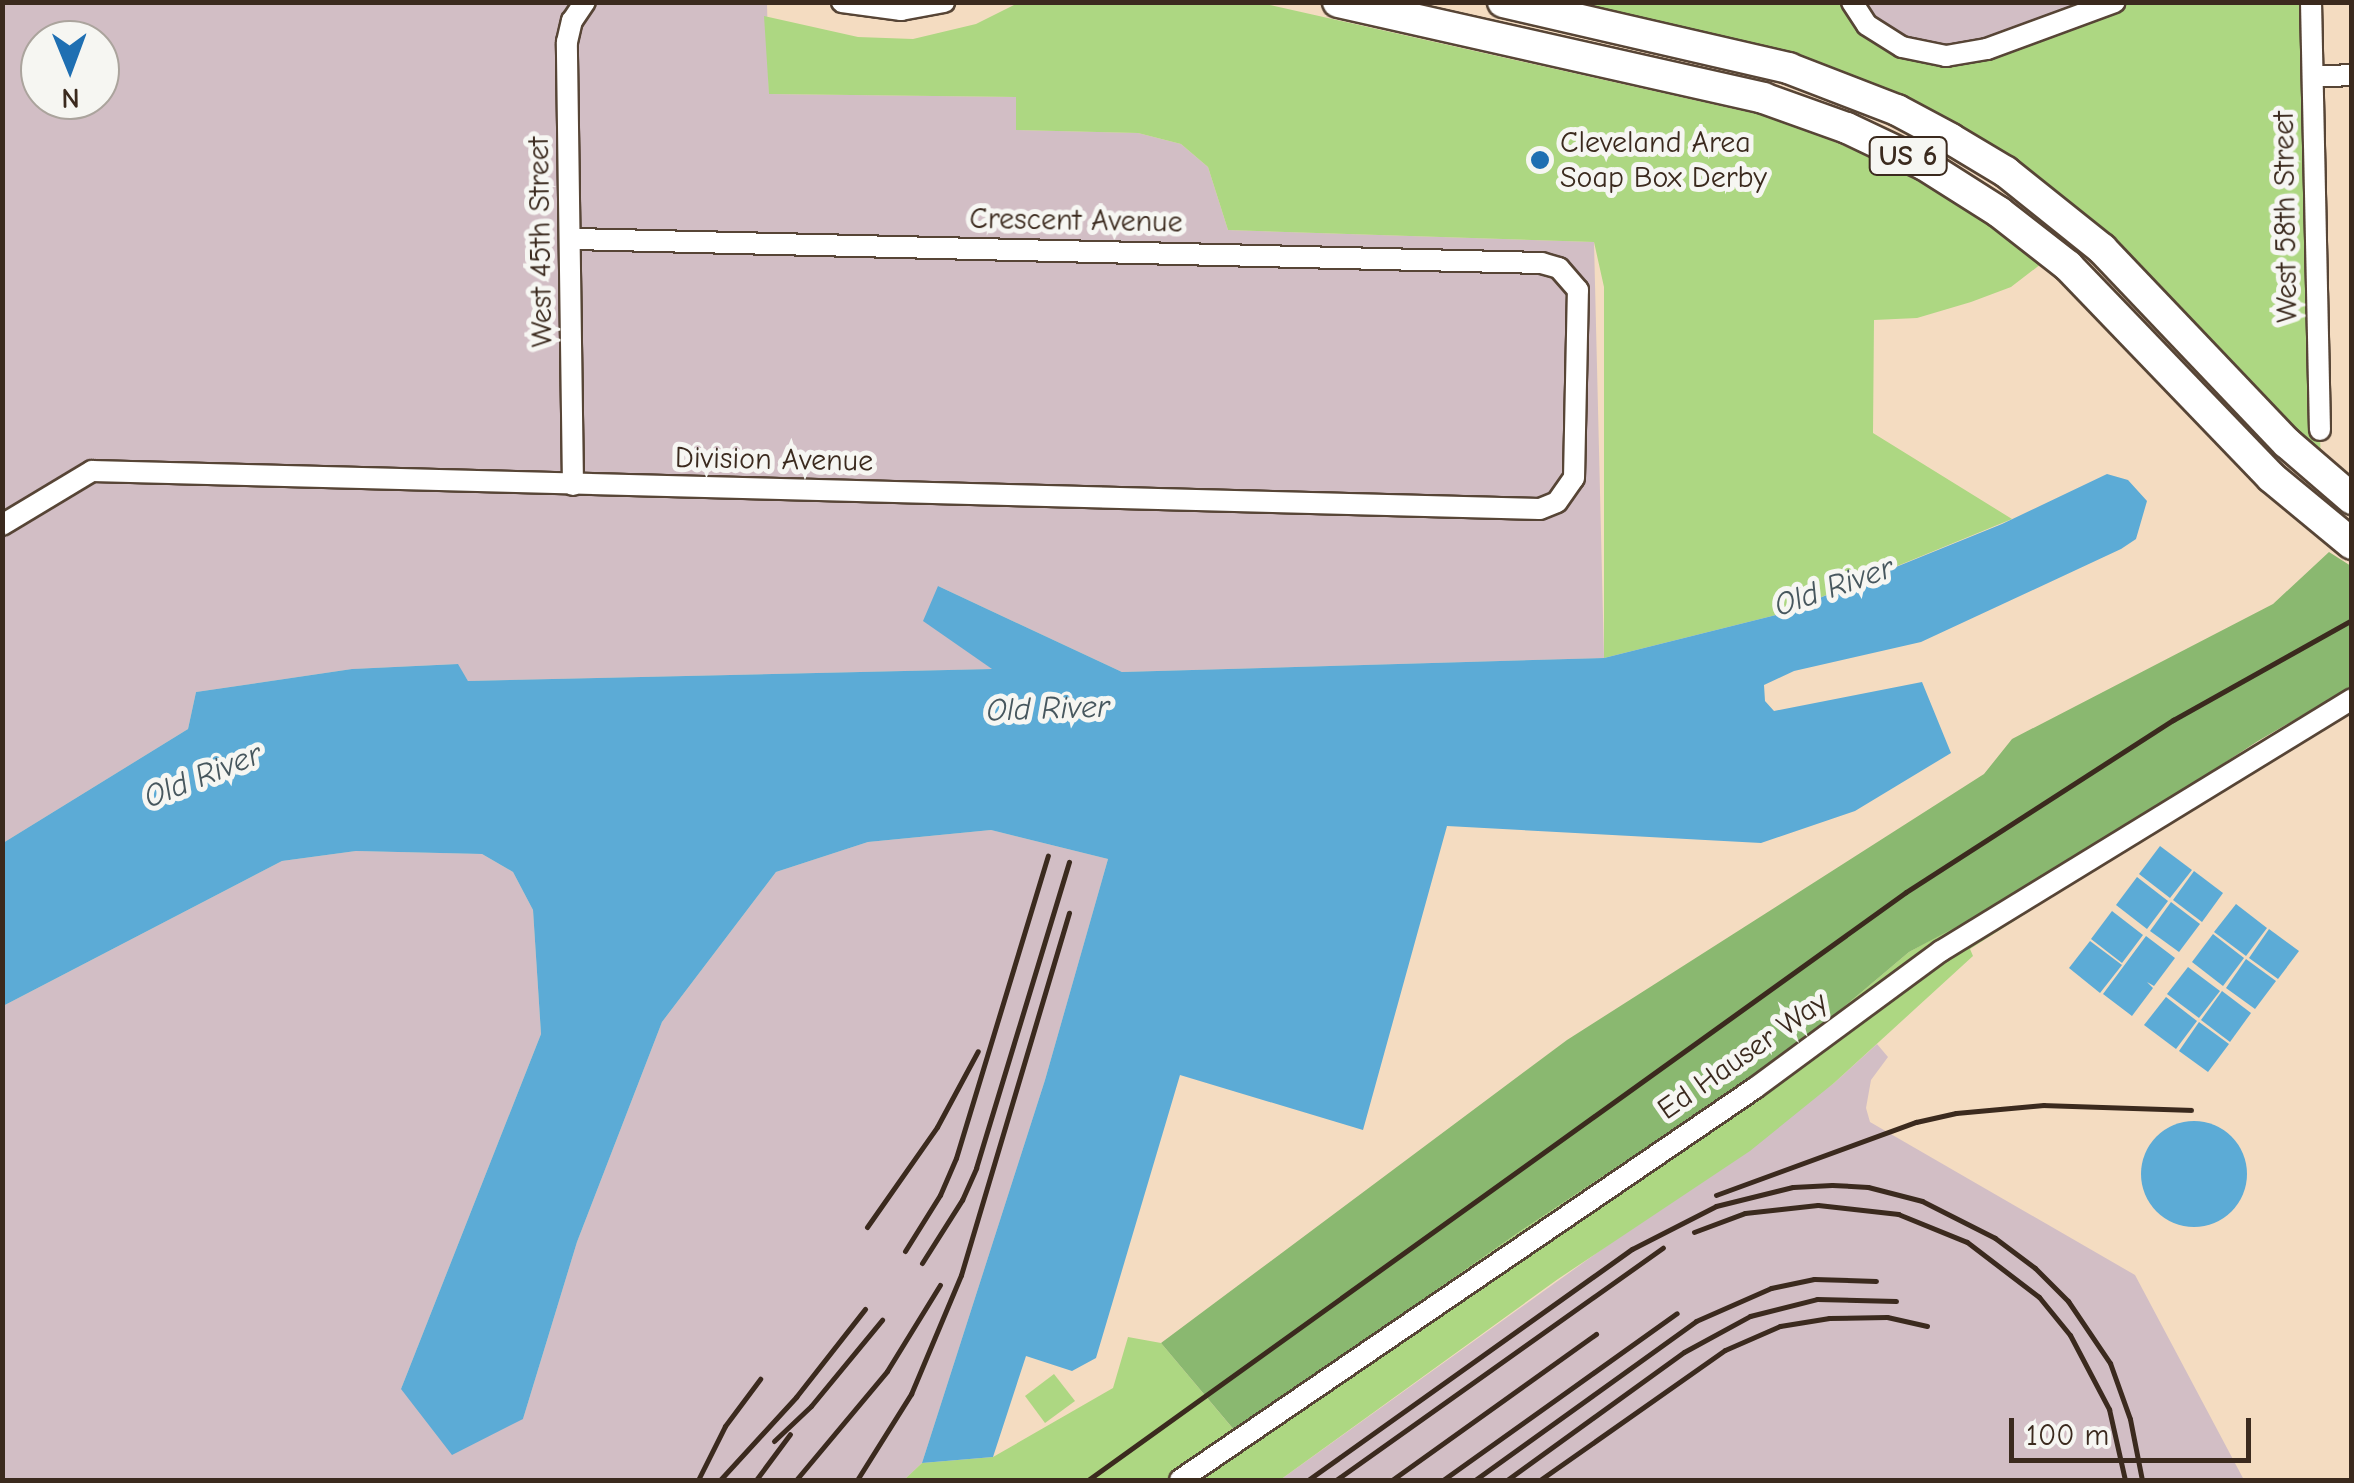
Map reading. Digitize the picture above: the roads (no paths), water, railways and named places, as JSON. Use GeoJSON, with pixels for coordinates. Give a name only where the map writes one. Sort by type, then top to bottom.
{"type":"FeatureCollection","features":[{"type":"Feature","properties":{"kind":"highway","name":"US 6"},"geometry":{"type":"LineString","coordinates":[[1338,2],[1764,98],[1847,128],[1925,165],[2000,212],[2068,266],[2260,466],[2352,544]]}},
{"type":"Feature","properties":{"kind":"highway","name":"US 6"},"geometry":{"type":"LineString","coordinates":[[1503,2],[1772,63],[1870,98],[1951,139],[2018,182],[2102,249],[2287,443],[2352,499]]}},
{"type":"Feature","properties":{"kind":"street","name":"West 45th Street"},"geometry":{"type":"LineString","coordinates":[[573,485],[567,42],[572,21],[584,2]]}},
{"type":"Feature","properties":{"kind":"street"},"geometry":{"type":"LineString","coordinates":[[842,2],[901,10],[944,2]]}},
{"type":"Feature","properties":{"kind":"street"},"geometry":{"type":"LineString","coordinates":[[1852,2],[1867,25],[1902,47],[1946,56],[1987,49],[2115,2]]}},
{"type":"Feature","properties":{"kind":"street","name":"West 58th Street"},"geometry":{"type":"LineString","coordinates":[[2312,2],[2320,430]]}},
{"type":"Feature","properties":{"kind":"street"},"geometry":{"type":"LineString","coordinates":[[2313,76],[2352,76]]}},
{"type":"Feature","properties":{"kind":"street","name":"Crescent Avenue"},"geometry":{"type":"LineString","coordinates":[[572,238],[1542,263],[1560,268],[1578,290],[1574,478],[1557,502]]}},
{"type":"Feature","properties":{"kind":"street","name":"Division Avenue"},"geometry":{"type":"LineString","coordinates":[[2,525],[92,471],[1540,509],[1557,502]]}},
{"type":"Feature","properties":{"kind":"street","name":"Ed Hauser Way"},"geometry":{"type":"LineString","coordinates":[[1180,1480],[1755,1088],[1941,951],[2352,699]]}},
{"type":"Feature","properties":{"kind":"water","name":"Old River"},"geometry":{"type":"Polygon","coordinates":[[[2107,474],[2128,480],[2147,501],[2136,539],[2121,549],[1921,642],[1794,671],[1764,685],[1765,701],[1774,711],[1922,682],[1951,753],[1855,811],[1761,843],[1447,826],[1363,1130],[1180,1075],[1096,1358],[1072,1371],[1026,1356],[993,1457],[922,1463],[1045,1080],[1108,859],[991,830],[868,842],[776,872],[662,1022],[577,1242],[523,1419],[452,1455],[401,1389],[541,1034],[533,910],[513,872],[482,854],[356,851],[282,861],[3,1006],[3,843],[188,729],[196,692],[352,669],[458,664],[468,681],[992,669],[923,621],[938,586],[1122,672],[1604,658],[1780,614],[2002,524],[2107,474]]]}},
{"type":"Feature","properties":{"kind":"water"},"geometry":{"type":"Polygon","coordinates":[[[2160,846],[2192,870],[2170,898],[2139,874],[2160,846]]]}},
{"type":"Feature","properties":{"kind":"water"},"geometry":{"type":"Polygon","coordinates":[[[2194,871],[2223,893],[2202,922],[2173,900],[2194,871]]]}},
{"type":"Feature","properties":{"kind":"water"},"geometry":{"type":"Polygon","coordinates":[[[2137,877],[2168,901],[2147,929],[2116,905],[2137,877]]]}},
{"type":"Feature","properties":{"kind":"water"},"geometry":{"type":"Polygon","coordinates":[[[2171,902],[2200,924],[2179,952],[2150,931],[2171,902]]]}},
{"type":"Feature","properties":{"kind":"water"},"geometry":{"type":"Polygon","coordinates":[[[2236,904],[2267,928],[2246,956],[2214,932],[2236,904]]]}},
{"type":"Feature","properties":{"kind":"water"},"geometry":{"type":"Polygon","coordinates":[[[2112,911],[2143,935],[2122,963],[2091,939],[2112,911]]]}},
{"type":"Feature","properties":{"kind":"water"},"geometry":{"type":"Polygon","coordinates":[[[2269,929],[2299,951],[2278,979],[2249,958],[2269,929]]]}},
{"type":"Feature","properties":{"kind":"water"},"geometry":{"type":"Polygon","coordinates":[[[2213,934],[2244,958],[2223,986],[2192,962],[2213,934]]]}},
{"type":"Feature","properties":{"kind":"water"},"geometry":{"type":"Polygon","coordinates":[[[2146,936],[2175,958],[2154,986],[2147,982],[2153,988],[2132,1016],[2103,994],[2146,936]]]}},
{"type":"Feature","properties":{"kind":"water"},"geometry":{"type":"Polygon","coordinates":[[[2090,941],[2122,965],[2100,993],[2069,968],[2090,941]]]}},
{"type":"Feature","properties":{"kind":"water"},"geometry":{"type":"Polygon","coordinates":[[[2246,959],[2276,981],[2255,1009],[2226,988],[2246,959]]]}},
{"type":"Feature","properties":{"kind":"water"},"geometry":{"type":"Polygon","coordinates":[[[2188,967],[2220,991],[2199,1018],[2167,994],[2188,967]]]}},
{"type":"Feature","properties":{"kind":"water"},"geometry":{"type":"Polygon","coordinates":[[[2222,991],[2251,1013],[2230,1042],[2201,1020],[2222,991]]]}},
{"type":"Feature","properties":{"kind":"water"},"geometry":{"type":"Polygon","coordinates":[[[2166,997],[2197,1021],[2176,1049],[2144,1025],[2166,997]]]}},
{"type":"Feature","properties":{"kind":"water"},"geometry":{"type":"Polygon","coordinates":[[[2199,1022],[2229,1044],[2208,1072],[2179,1051],[2199,1022]]]}},
{"type":"Feature","properties":{"kind":"water"},"geometry":{"type":"Polygon","coordinates":[[[2194,1121],[2214,1125],[2231,1137],[2243,1154],[2247,1174],[2243,1194],[2231,1211],[2214,1223],[2194,1227],[2174,1223],[2157,1211],[2145,1194],[2141,1174],[2145,1154],[2157,1137],[2174,1125],[2194,1121]]]}},
{"type":"Feature","properties":{"kind":"railway"},"geometry":{"type":"LineString","coordinates":[[1088,1480],[1906,892],[2173,720],[2352,620]]}},
{"type":"Feature","properties":{"kind":"railway"},"geometry":{"type":"LineString","coordinates":[[905,1251],[940,1195],[956,1158],[1048,856]]}},
{"type":"Feature","properties":{"kind":"railway"},"geometry":{"type":"LineString","coordinates":[[922,1263],[962,1200],[976,1168],[1069,862]]}},
{"type":"Feature","properties":{"kind":"railway"},"geometry":{"type":"LineString","coordinates":[[857,1480],[911,1394],[961,1275],[1069,913]]}},
{"type":"Feature","properties":{"kind":"railway"},"geometry":{"type":"LineString","coordinates":[[867,1227],[937,1127],[978,1051]]}},
{"type":"Feature","properties":{"kind":"railway"},"geometry":{"type":"LineString","coordinates":[[1716,1195],[1916,1122],[1956,1113],[2044,1105],[2191,1110]]}},
{"type":"Feature","properties":{"kind":"railway"},"geometry":{"type":"LineString","coordinates":[[1308,1480],[1632,1249],[1716,1206],[1793,1187],[1832,1185],[1868,1187],[1922,1201],[1995,1238],[2035,1268],[2068,1301],[2110,1363],[2130,1419],[2142,1480]]}},
{"type":"Feature","properties":{"kind":"railway"},"geometry":{"type":"LineString","coordinates":[[1694,1232],[1745,1213],[1818,1205],[1898,1214],[1967,1242],[2039,1297],[2070,1335],[2109,1409],[2125,1480]]}},
{"type":"Feature","properties":{"kind":"railway"},"geometry":{"type":"LineString","coordinates":[[1336,1480],[1663,1248]]}},
{"type":"Feature","properties":{"kind":"railway"},"geometry":{"type":"LineString","coordinates":[[1475,1480],[1696,1321],[1771,1288],[1814,1279],[1876,1281]]}},
{"type":"Feature","properties":{"kind":"railway"},"geometry":{"type":"LineString","coordinates":[[796,1480],[887,1371],[940,1285]]}},
{"type":"Feature","properties":{"kind":"railway"},"geometry":{"type":"LineString","coordinates":[[1507,1480],[1684,1352],[1750,1316],[1817,1299],[1896,1301]]}},
{"type":"Feature","properties":{"kind":"railway"},"geometry":{"type":"LineString","coordinates":[[720,1480],[796,1397],[865,1309]]}},
{"type":"Feature","properties":{"kind":"railway"},"geometry":{"type":"LineString","coordinates":[[1443,1480],[1677,1313]]}},
{"type":"Feature","properties":{"kind":"railway"},"geometry":{"type":"LineString","coordinates":[[1540,1480],[1725,1350],[1780,1326],[1829,1318],[1887,1317],[1927,1326]]}},
{"type":"Feature","properties":{"kind":"railway"},"geometry":{"type":"LineString","coordinates":[[774,1441],[811,1406],[882,1320]]}},
{"type":"Feature","properties":{"kind":"railway"},"geometry":{"type":"LineString","coordinates":[[1392,1480],[1596,1334]]}},
{"type":"Feature","properties":{"kind":"railway"},"geometry":{"type":"LineString","coordinates":[[698,1480],[725,1426],[760,1379]]}},
{"type":"Feature","properties":{"kind":"railway"},"geometry":{"type":"LineString","coordinates":[[756,1480],[790,1434]]}},
{"type":"Feature","properties":{"kind":"place","name":"Cleveland Area Soap Box Derby"},"geometry":{"type":"Point","coordinates":[1540,160]}}]}
